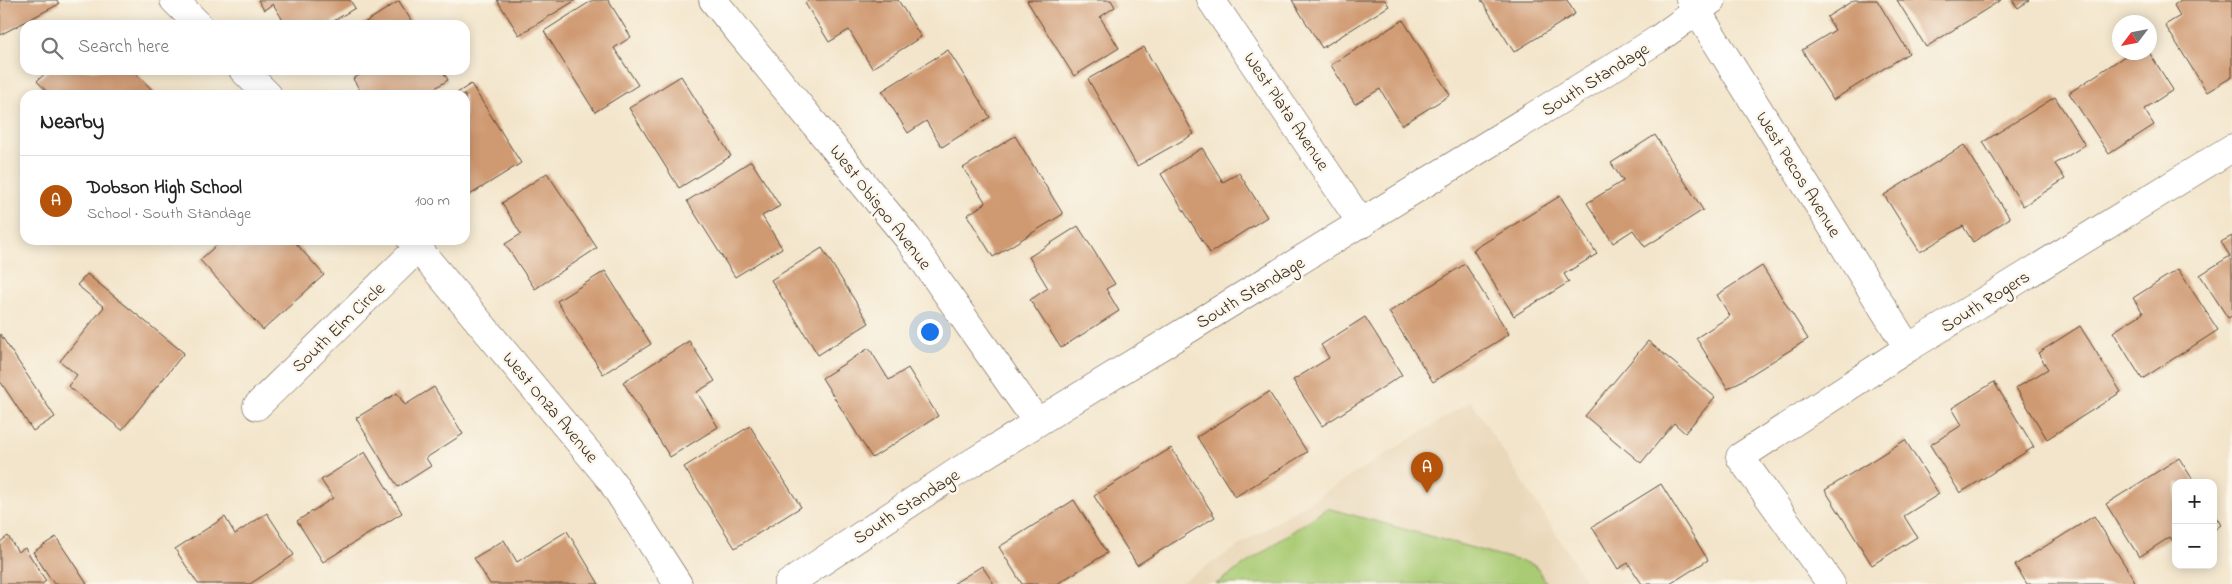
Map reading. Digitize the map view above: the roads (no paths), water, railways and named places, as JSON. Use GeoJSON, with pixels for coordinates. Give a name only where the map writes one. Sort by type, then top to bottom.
{"type":"FeatureCollection","features":[{"type":"Feature","properties":{"kind":"street"},"geometry":{"type":"LineString","coordinates":[[174,0],[194,20]]}},
{"type":"Feature","properties":{"kind":"street","name":"West Obispo Avenue"},"geometry":{"type":"LineString","coordinates":[[714,0],[907,237],[1037,422]]}},
{"type":"Feature","properties":{"kind":"street","name":"West Plata Avenue"},"geometry":{"type":"LineString","coordinates":[[1210,0],[1362,224]]}},
{"type":"Feature","properties":{"kind":"street","name":"South Standage"},"geometry":{"type":"LineString","coordinates":[[788,584],[957,472],[1362,224],[1656,40],[1700,3]]}},
{"type":"Feature","properties":{"kind":"street","name":"West Pecos Avenue"},"geometry":{"type":"LineString","coordinates":[[1700,3],[1908,348]]}},
{"type":"Feature","properties":{"kind":"street"},"geometry":{"type":"LineString","coordinates":[[248,75],[263,90]]}},
{"type":"Feature","properties":{"kind":"street","name":"South Rogers"},"geometry":{"type":"LineString","coordinates":[[1830,584],[1740,457],[1908,348],[2232,148]]}},
{"type":"Feature","properties":{"kind":"street","name":"South Elm Circle"},"geometry":{"type":"LineString","coordinates":[[257,406],[413,245]]}},
{"type":"Feature","properties":{"kind":"street","name":"West Onza Avenue"},"geometry":{"type":"LineString","coordinates":[[415,245],[610,479],[678,584]]}},
{"type":"Feature","properties":{"kind":"place","name":"Dobson High School"},"geometry":{"type":"Point","coordinates":[1427,493]}}]}
